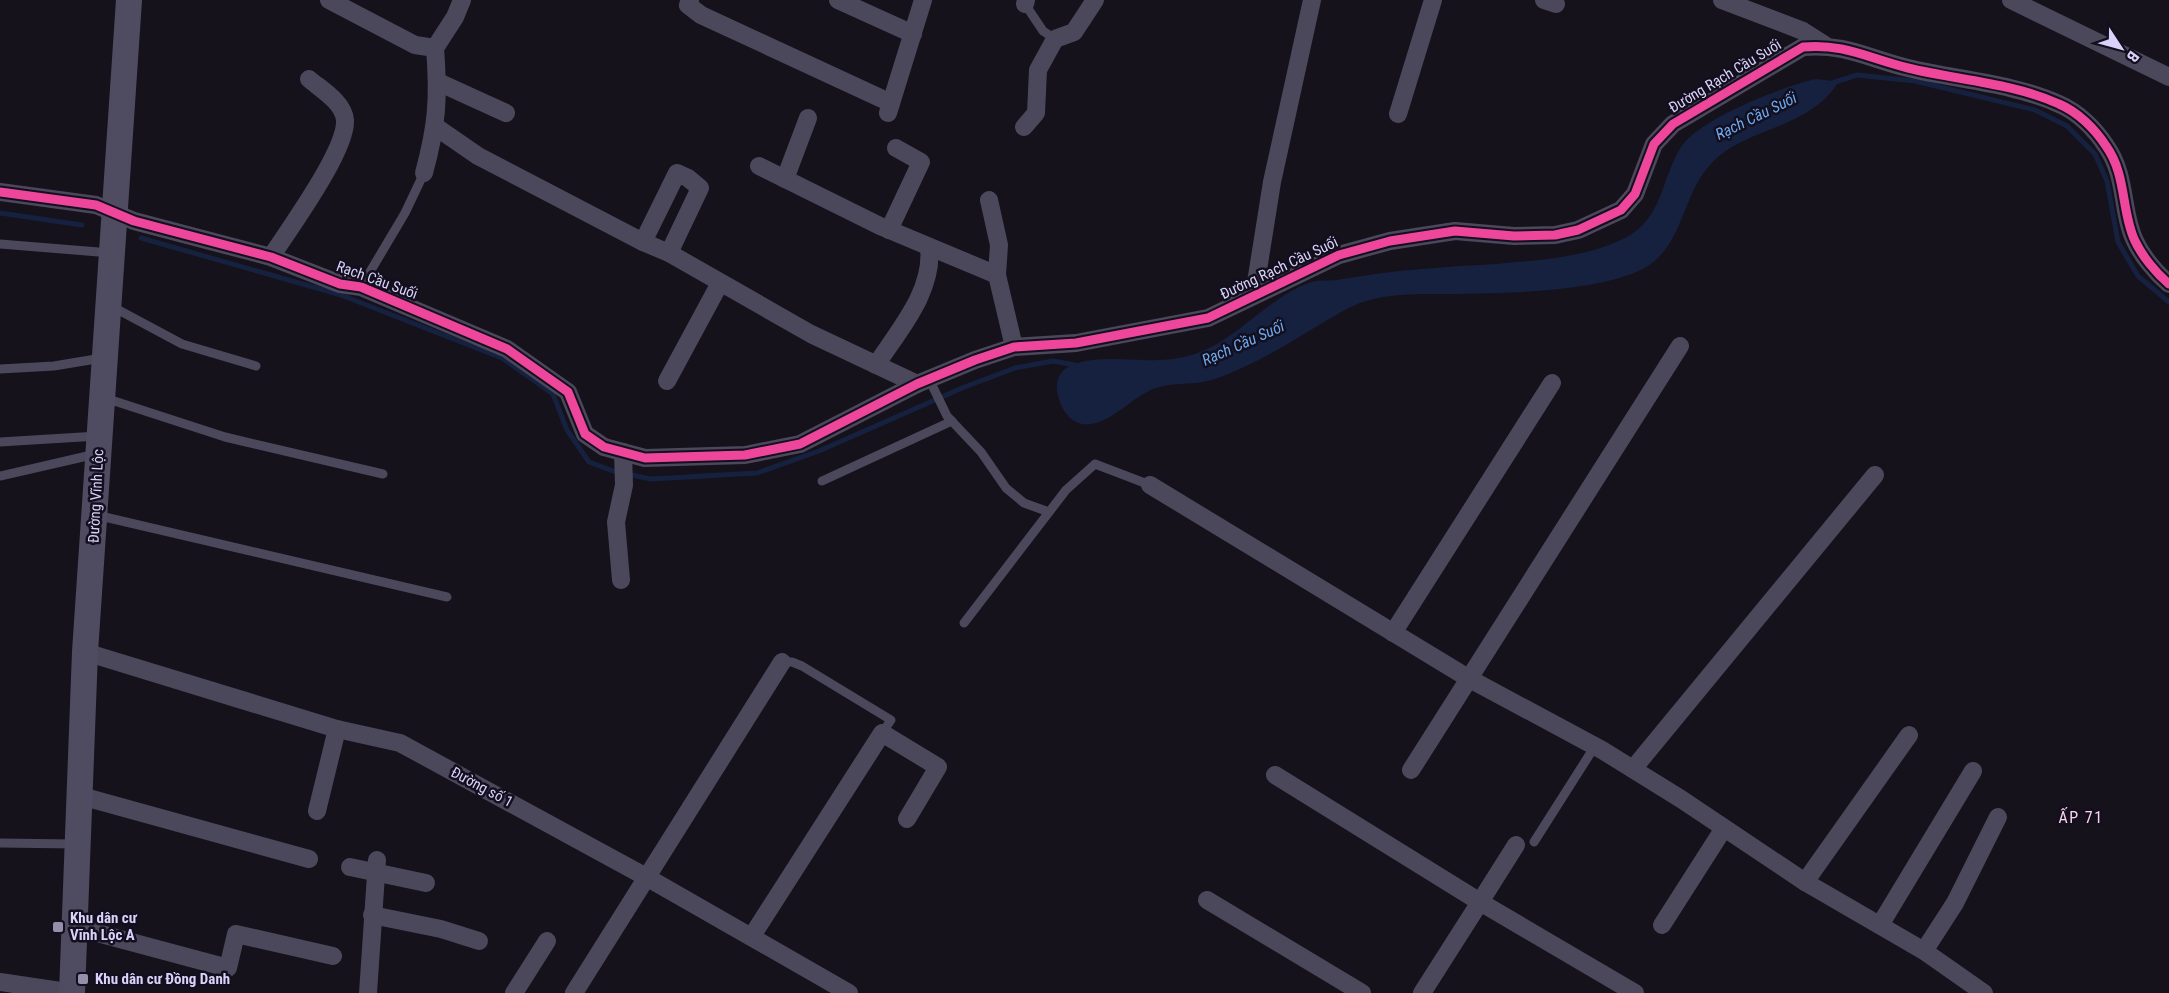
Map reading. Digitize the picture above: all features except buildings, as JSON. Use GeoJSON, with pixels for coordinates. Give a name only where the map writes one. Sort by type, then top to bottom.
{"type":"FeatureCollection","features":[{"type":"Feature","properties":{"kind":"main road","name":"Đường Vĩnh Lộc"},"geometry":{"type":"LineString","coordinates":[[73,993],[85,652],[129,0]]}},
{"type":"Feature","properties":{"kind":"street"},"geometry":{"type":"LineString","coordinates":[[329,0],[415,45],[435,48]]}},
{"type":"Feature","properties":{"kind":"street"},"geometry":{"type":"LineString","coordinates":[[424,173],[436,127],[438,82],[435,48],[455,17],[462,0]]}},
{"type":"Feature","properties":{"kind":"street"},"geometry":{"type":"LineString","coordinates":[[690,0],[688,5],[701,15],[889,109],[923,0]]}},
{"type":"Feature","properties":{"kind":"street"},"geometry":{"type":"LineString","coordinates":[[838,0],[914,33]]}},
{"type":"Feature","properties":{"kind":"street"},"geometry":{"type":"LineString","coordinates":[[1024,128],[1036,113],[1038,70],[1055,39],[1074,32],[1095,0]]}},
{"type":"Feature","properties":{"kind":"street"},"geometry":{"type":"LineString","coordinates":[[1254,295],[1272,182],[1312,0]]}},
{"type":"Feature","properties":{"kind":"street"},"geometry":{"type":"LineString","coordinates":[[1398,114],[1433,0]]}},
{"type":"Feature","properties":{"kind":"street"},"geometry":{"type":"LineString","coordinates":[[1722,0],[1803,31],[1826,45]]}},
{"type":"Feature","properties":{"kind":"street"},"geometry":{"type":"LineString","coordinates":[[2011,0],[2165,75],[2169,56]]}},
{"type":"Feature","properties":{"kind":"street","name":"Đường Rạch Cầu Suối"},"geometry":{"type":"LineString","coordinates":[[700,455],[745,454],[800,444],[975,360],[1014,347],[1076,343],[1208,318],[1339,255],[1389,241],[1455,231],[1514,236],[1554,235],[1603,220],[1621,210],[1635,194],[1654,144],[1673,124],[1803,47],[1826,45],[1876,57],[1906,68],[2035,96],[2060,104],[2084,120],[2107,146],[2120,174],[2135,240],[2161,277],[2169,284]]}},
{"type":"Feature","properties":{"kind":"street"},"geometry":{"type":"LineString","coordinates":[[271,257],[326,171],[343,130],[345,120],[338,103],[309,79]]}},
{"type":"Feature","properties":{"kind":"street"},"geometry":{"type":"LineString","coordinates":[[438,82],[506,113]]}},
{"type":"Feature","properties":{"kind":"street"},"geometry":{"type":"LineString","coordinates":[[784,179],[808,118]]}},
{"type":"Feature","properties":{"kind":"street"},"geometry":{"type":"LineString","coordinates":[[436,127],[478,156],[669,254],[811,334],[876,365],[927,384]]}},
{"type":"Feature","properties":{"kind":"street"},"geometry":{"type":"LineString","coordinates":[[889,230],[921,162],[896,148]]}},
{"type":"Feature","properties":{"kind":"street"},"geometry":{"type":"LineString","coordinates":[[759,166],[889,230],[997,275]]}},
{"type":"Feature","properties":{"kind":"street"},"geometry":{"type":"LineString","coordinates":[[643,242],[677,173],[688,178],[700,188],[669,254]]}},
{"type":"Feature","properties":{"kind":"street","name":"Rạch Cầu Suối"},"geometry":{"type":"LineString","coordinates":[[0,192],[96,206],[134,221],[271,257],[340,284],[361,287],[507,349],[568,392],[585,434],[624,459],[700,455]]}},
{"type":"Feature","properties":{"kind":"street"},"geometry":{"type":"LineString","coordinates":[[989,200],[999,245],[997,275],[1014,347]]}},
{"type":"Feature","properties":{"kind":"street"},"geometry":{"type":"LineString","coordinates":[[876,365],[924,288],[930,267],[929,247]]}},
{"type":"Feature","properties":{"kind":"street"},"geometry":{"type":"LineString","coordinates":[[667,381],[720,283]]}},
{"type":"Feature","properties":{"kind":"street"},"geometry":{"type":"LineString","coordinates":[[1411,770],[1680,346]]}},
{"type":"Feature","properties":{"kind":"street"},"geometry":{"type":"LineString","coordinates":[[1394,633],[1552,383]]}},
{"type":"Feature","properties":{"kind":"street"},"geometry":{"type":"LineString","coordinates":[[621,580],[616,522],[624,485],[624,459]]}},
{"type":"Feature","properties":{"kind":"street"},"geometry":{"type":"LineString","coordinates":[[1633,769],[1875,475]]}},
{"type":"Feature","properties":{"kind":"street"},"geometry":{"type":"LineString","coordinates":[[1150,484],[1468,678],[1633,769],[1805,882],[1924,951],[1984,993]]}},
{"type":"Feature","properties":{"kind":"street","name":"Đường số 1"},"geometry":{"type":"LineString","coordinates":[[85,652],[337,729],[400,743],[648,878],[849,993]]}},
{"type":"Feature","properties":{"kind":"street"},"geometry":{"type":"LineString","coordinates":[[574,993],[782,662]]}},
{"type":"Feature","properties":{"kind":"street"},"geometry":{"type":"LineString","coordinates":[[317,811],[337,729]]}},
{"type":"Feature","properties":{"kind":"street"},"geometry":{"type":"LineString","coordinates":[[752,936],[882,732],[938,767],[907,819]]}},
{"type":"Feature","properties":{"kind":"street"},"geometry":{"type":"LineString","coordinates":[[1805,882],[1909,735]]}},
{"type":"Feature","properties":{"kind":"street"},"geometry":{"type":"LineString","coordinates":[[1880,925],[1973,771]]}},
{"type":"Feature","properties":{"kind":"street"},"geometry":{"type":"LineString","coordinates":[[1275,775],[1480,902],[1635,993]]}},
{"type":"Feature","properties":{"kind":"street"},"geometry":{"type":"LineString","coordinates":[[81,796],[309,859]]}},
{"type":"Feature","properties":{"kind":"street"},"geometry":{"type":"LineString","coordinates":[[1924,951],[1955,903],[1998,817]]}},
{"type":"Feature","properties":{"kind":"street"},"geometry":{"type":"LineString","coordinates":[[1662,925],[1724,828]]}},
{"type":"Feature","properties":{"kind":"street"},"geometry":{"type":"LineString","coordinates":[[1422,993],[1516,845]]}},
{"type":"Feature","properties":{"kind":"street"},"geometry":{"type":"LineString","coordinates":[[350,867],[376,866],[426,883]]}},
{"type":"Feature","properties":{"kind":"street"},"geometry":{"type":"LineString","coordinates":[[368,993],[376,866]]}},
{"type":"Feature","properties":{"kind":"street"},"geometry":{"type":"LineString","coordinates":[[1207,900],[1362,993]]}},
{"type":"Feature","properties":{"kind":"street"},"geometry":{"type":"LineString","coordinates":[[372,915],[441,929],[478,941]]}},
{"type":"Feature","properties":{"kind":"street"},"geometry":{"type":"LineString","coordinates":[[75,927],[228,968],[236,933],[333,956]]}},
{"type":"Feature","properties":{"kind":"street"},"geometry":{"type":"LineString","coordinates":[[514,993],[547,940]]}},
{"type":"Feature","properties":{"kind":"street"},"geometry":{"type":"LineString","coordinates":[[0,982],[73,993]]}},
{"type":"Feature","properties":{"kind":"lane"},"geometry":{"type":"LineString","coordinates":[[1026,2],[1043,31],[1055,39]]}},
{"type":"Feature","properties":{"kind":"lane"},"geometry":{"type":"LineString","coordinates":[[361,287],[405,213],[424,173]]}},
{"type":"Feature","properties":{"kind":"lane"},"geometry":{"type":"LineString","coordinates":[[0,244],[111,253]]}},
{"type":"Feature","properties":{"kind":"lane"},"geometry":{"type":"LineString","coordinates":[[109,304],[182,344],[256,366]]}},
{"type":"Feature","properties":{"kind":"lane"},"geometry":{"type":"LineString","coordinates":[[0,369],[54,366],[105,357]]}},
{"type":"Feature","properties":{"kind":"lane"},"geometry":{"type":"LineString","coordinates":[[927,384],[949,418],[981,452],[1018,499],[1050,512]]}},
{"type":"Feature","properties":{"kind":"lane"},"geometry":{"type":"LineString","coordinates":[[102,397],[225,437],[383,474]]}},
{"type":"Feature","properties":{"kind":"lane"},"geometry":{"type":"LineString","coordinates":[[822,481],[949,418]]}},
{"type":"Feature","properties":{"kind":"lane"},"geometry":{"type":"LineString","coordinates":[[0,442],[99,445]]}},
{"type":"Feature","properties":{"kind":"lane"},"geometry":{"type":"LineString","coordinates":[[0,476],[99,445]]}},
{"type":"Feature","properties":{"kind":"lane"},"geometry":{"type":"LineString","coordinates":[[964,623],[1066,490],[1095,464],[1150,484]]}},
{"type":"Feature","properties":{"kind":"lane"},"geometry":{"type":"LineString","coordinates":[[96,515],[447,597]]}},
{"type":"Feature","properties":{"kind":"lane"},"geometry":{"type":"LineString","coordinates":[[782,662],[792,662],[802,666],[891,720],[882,732]]}},
{"type":"Feature","properties":{"kind":"lane"},"geometry":{"type":"LineString","coordinates":[[1534,842],[1595,746]]}},
{"type":"Feature","properties":{"kind":"lane"},"geometry":{"type":"LineString","coordinates":[[0,843],[77,844]]}},
{"type":"Feature","properties":{"kind":"water"},"geometry":{"type":"Polygon","coordinates":[[[1816,79],[1833,81],[1837,84],[1825,99],[1810,111],[1740,143],[1724,152],[1710,165],[1693,191],[1666,248],[1656,260],[1643,269],[1623,277],[1572,287],[1377,298],[1354,305],[1248,365],[1215,379],[1153,389],[1099,422],[1085,424],[1074,421],[1066,414],[1061,404],[1057,382],[1063,370],[1076,363],[1110,359],[1171,359],[1197,353],[1222,341],[1289,292],[1316,281],[1419,269],[1546,259],[1579,254],[1611,244],[1639,229],[1648,219],[1655,208],[1674,159],[1691,136],[1743,105],[1816,79]]]}},
{"type":"Feature","properties":{"kind":"waterway","name":"Rạch Cầu Suối"},"geometry":{"type":"LineString","coordinates":[[1829,84],[1857,75],[1915,81],[2035,110],[2067,126],[2095,154],[2107,181],[2118,242],[2138,276],[2169,302]]}},
{"type":"Feature","properties":{"kind":"waterway","name":"Rạch Cầu Suối"},"geometry":{"type":"LineString","coordinates":[[0,213],[82,225]]}},
{"type":"Feature","properties":{"kind":"waterway","name":"Rạch Cầu Suối"},"geometry":{"type":"LineString","coordinates":[[141,238],[341,295],[502,358],[553,394],[567,430],[589,462],[613,471],[651,479],[757,473],[819,451],[962,388],[1015,368],[1053,361],[1080,366]]}},
{"type":"Feature","properties":{"kind":"cycle path"},"geometry":{"type":"LineString","coordinates":[[0,192],[96,205],[134,221],[271,257],[340,284],[361,287],[507,349],[568,392],[585,434],[604,447],[645,458],[745,455],[800,444],[917,384],[975,360],[1014,347],[1076,343],[1208,318],[1339,255],[1390,241],[1455,231],[1514,236],[1555,235],[1578,230],[1621,210],[1635,194],[1654,144],[1673,124],[1803,47],[1831,47],[1908,68],[2023,91],[2059,104],[2073,112],[2097,133],[2113,157],[2135,241],[2150,264],[2169,284]]}},
{"type":"Feature","properties":{"kind":"place","name":"Khu dân cư Vĩnh Lộc A"},"geometry":{"type":"Point","coordinates":[58,927]}},
{"type":"Feature","properties":{"kind":"place","name":"Khu dân cư Đồng Danh"},"geometry":{"type":"Point","coordinates":[83,979]}},
{"type":"Feature","properties":{"kind":"district","name":"ẤP 71"},"geometry":{"type":"Point","coordinates":[2081,817]}}]}
